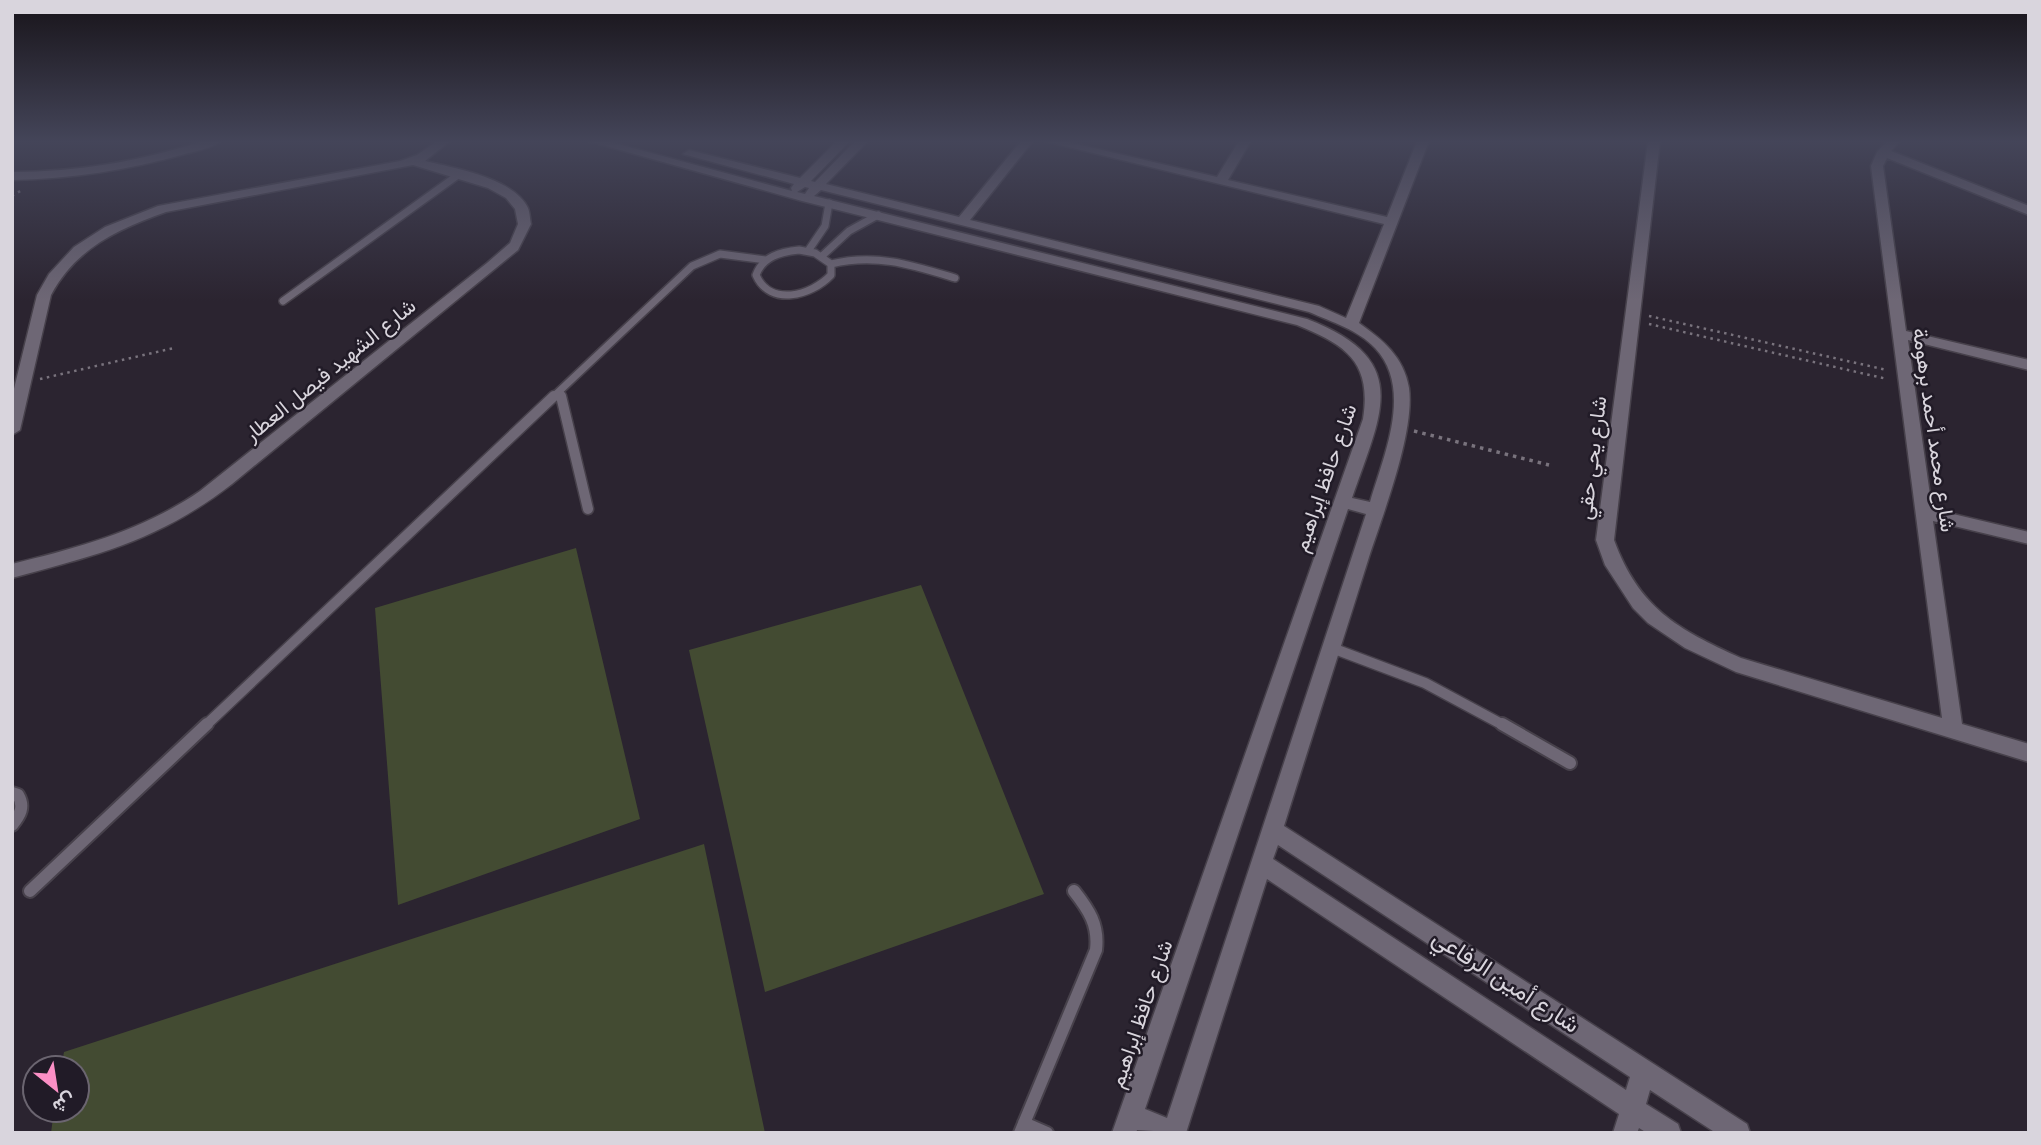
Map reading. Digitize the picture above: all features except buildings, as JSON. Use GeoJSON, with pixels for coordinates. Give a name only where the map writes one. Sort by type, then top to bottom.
{"type":"FeatureCollection","features":[{"type":"Feature","properties":{"kind":"street"},"geometry":{"type":"LineString","coordinates":[[12,430],[44,295],[52,275],[70,255],[97,236],[128,221],[163,209],[239,194]]}},
{"type":"Feature","properties":{"kind":"street","name":"شارع الشهيد فيصل العطار"},"geometry":{"type":"LineString","coordinates":[[12,571],[94,550],[144,531],[188,507],[226,481],[492,266],[516,243],[525,220],[519,201],[510,194]]}},
{"type":"Feature","properties":{"kind":"street","name":"شارع حافظ إبراهيم"},"geometry":{"type":"LineString","coordinates":[[813,194],[830,203],[878,215],[1314,309],[1351,324],[1383,348],[1398,367],[1403,387],[1403,407],[1376,510],[1173,1133]]}},
{"type":"Feature","properties":{"kind":"street","name":"شارع حافظ إبراهيم"},"geometry":{"type":"LineString","coordinates":[[826,194],[962,222],[1302,322],[1326,330],[1346,342],[1370,371],[1375,403],[1127,1124]]}},
{"type":"Feature","properties":{"kind":"street"},"geometry":{"type":"LineString","coordinates":[[962,222],[984,194]]}},
{"type":"Feature","properties":{"kind":"street"},"geometry":{"type":"LineString","coordinates":[[1277,194],[1391,222]]}},
{"type":"Feature","properties":{"kind":"street"},"geometry":{"type":"LineString","coordinates":[[1351,324],[1402,194]]}},
{"type":"Feature","properties":{"kind":"street","name":"شارع يحي حقي"},"geometry":{"type":"LineString","coordinates":[[1647,194],[1605,540],[1613,568],[1632,596],[1660,623],[1696,646],[1736,664],[2029,753]]}},
{"type":"Feature","properties":{"kind":"street","name":"شارع محمد أحمد برهومة"},"geometry":{"type":"LineString","coordinates":[[1881,194],[1953,730]]}},
{"type":"Feature","properties":{"kind":"street"},"geometry":{"type":"LineString","coordinates":[[1994,194],[2029,211]]}},
{"type":"Feature","properties":{"kind":"street"},"geometry":{"type":"LineString","coordinates":[[1900,334],[2029,365]]}},
{"type":"Feature","properties":{"kind":"street"},"geometry":{"type":"LineString","coordinates":[[1342,502],[1376,510]]}},
{"type":"Feature","properties":{"kind":"street"},"geometry":{"type":"LineString","coordinates":[[1924,513],[2029,538]]}},
{"type":"Feature","properties":{"kind":"street","name":"شارع أمين الرفاعي"},"geometry":{"type":"LineString","coordinates":[[1273,830],[1738,1133]]}},
{"type":"Feature","properties":{"kind":"street","name":"شارع أمين الرفاعي"},"geometry":{"type":"LineString","coordinates":[[1261,863],[1669,1133]]}},
{"type":"Feature","properties":{"kind":"street"},"geometry":{"type":"LineString","coordinates":[[1625,1133],[1644,1071]]}},
{"type":"Feature","properties":{"kind":"street"},"geometry":{"type":"LineString","coordinates":[[1127,1124],[1173,1133]]}},
{"type":"Feature","properties":{"kind":"lane"},"geometry":{"type":"LineString","coordinates":[[283,301],[431,194]]}},
{"type":"Feature","properties":{"kind":"lane"},"geometry":{"type":"LineString","coordinates":[[807,251],[825,226],[830,203]]}},
{"type":"Feature","properties":{"kind":"lane"},"geometry":{"type":"LineString","coordinates":[[822,256],[849,231],[878,215]]}},
{"type":"Feature","properties":{"kind":"lane"},"geometry":{"type":"LineString","coordinates":[[30,891],[697,262],[711,256],[730,254],[766,260],[790,251],[807,251],[822,256],[831,264],[831,275],[816,289],[799,294],[780,294],[765,289],[757,280],[758,270],[766,260]]}},
{"type":"Feature","properties":{"kind":"lane"},"geometry":{"type":"LineString","coordinates":[[831,264],[853,258],[878,257],[955,278]]}},
{"type":"Feature","properties":{"kind":"lane"},"geometry":{"type":"LineString","coordinates":[[560,391],[589,509]]}},
{"type":"Feature","properties":{"kind":"lane"},"geometry":{"type":"LineString","coordinates":[[1332,648],[1366,657],[1431,685],[1570,763]]}},
{"type":"Feature","properties":{"kind":"lane"},"geometry":{"type":"LineString","coordinates":[[12,793],[22,802],[21,813],[12,825]]}},
{"type":"Feature","properties":{"kind":"lane"},"geometry":{"type":"LineString","coordinates":[[1047,1133],[1022,1128],[1096,950],[1098,939],[1094,916],[1074,891]]}},
{"type":"Feature","properties":{"kind":"path"},"geometry":{"type":"LineString","coordinates":[[1632,316],[1906,379]]}},
{"type":"Feature","properties":{"kind":"path"},"geometry":{"type":"LineString","coordinates":[[1632,316],[1906,379]]}},
{"type":"Feature","properties":{"kind":"path"},"geometry":{"type":"LineString","coordinates":[[23,383],[174,348]]}},
{"type":"Feature","properties":{"kind":"path"},"geometry":{"type":"LineString","coordinates":[[1399,427],[1549,465]]}},
{"type":"Feature","properties":{"kind":"green space"},"geometry":{"type":"Polygon","coordinates":[[[576,548],[640,819],[398,905],[375,608],[576,548]]]}},
{"type":"Feature","properties":{"kind":"green space"},"geometry":{"type":"Polygon","coordinates":[[[921,585],[1044,894],[765,992],[689,650],[921,585]]]}},
{"type":"Feature","properties":{"kind":"green space"},"geometry":{"type":"Polygon","coordinates":[[[704,844],[765,1133],[51,1133],[52,1124],[91,1124],[91,1054],[64,1052],[704,844]]]}}]}
